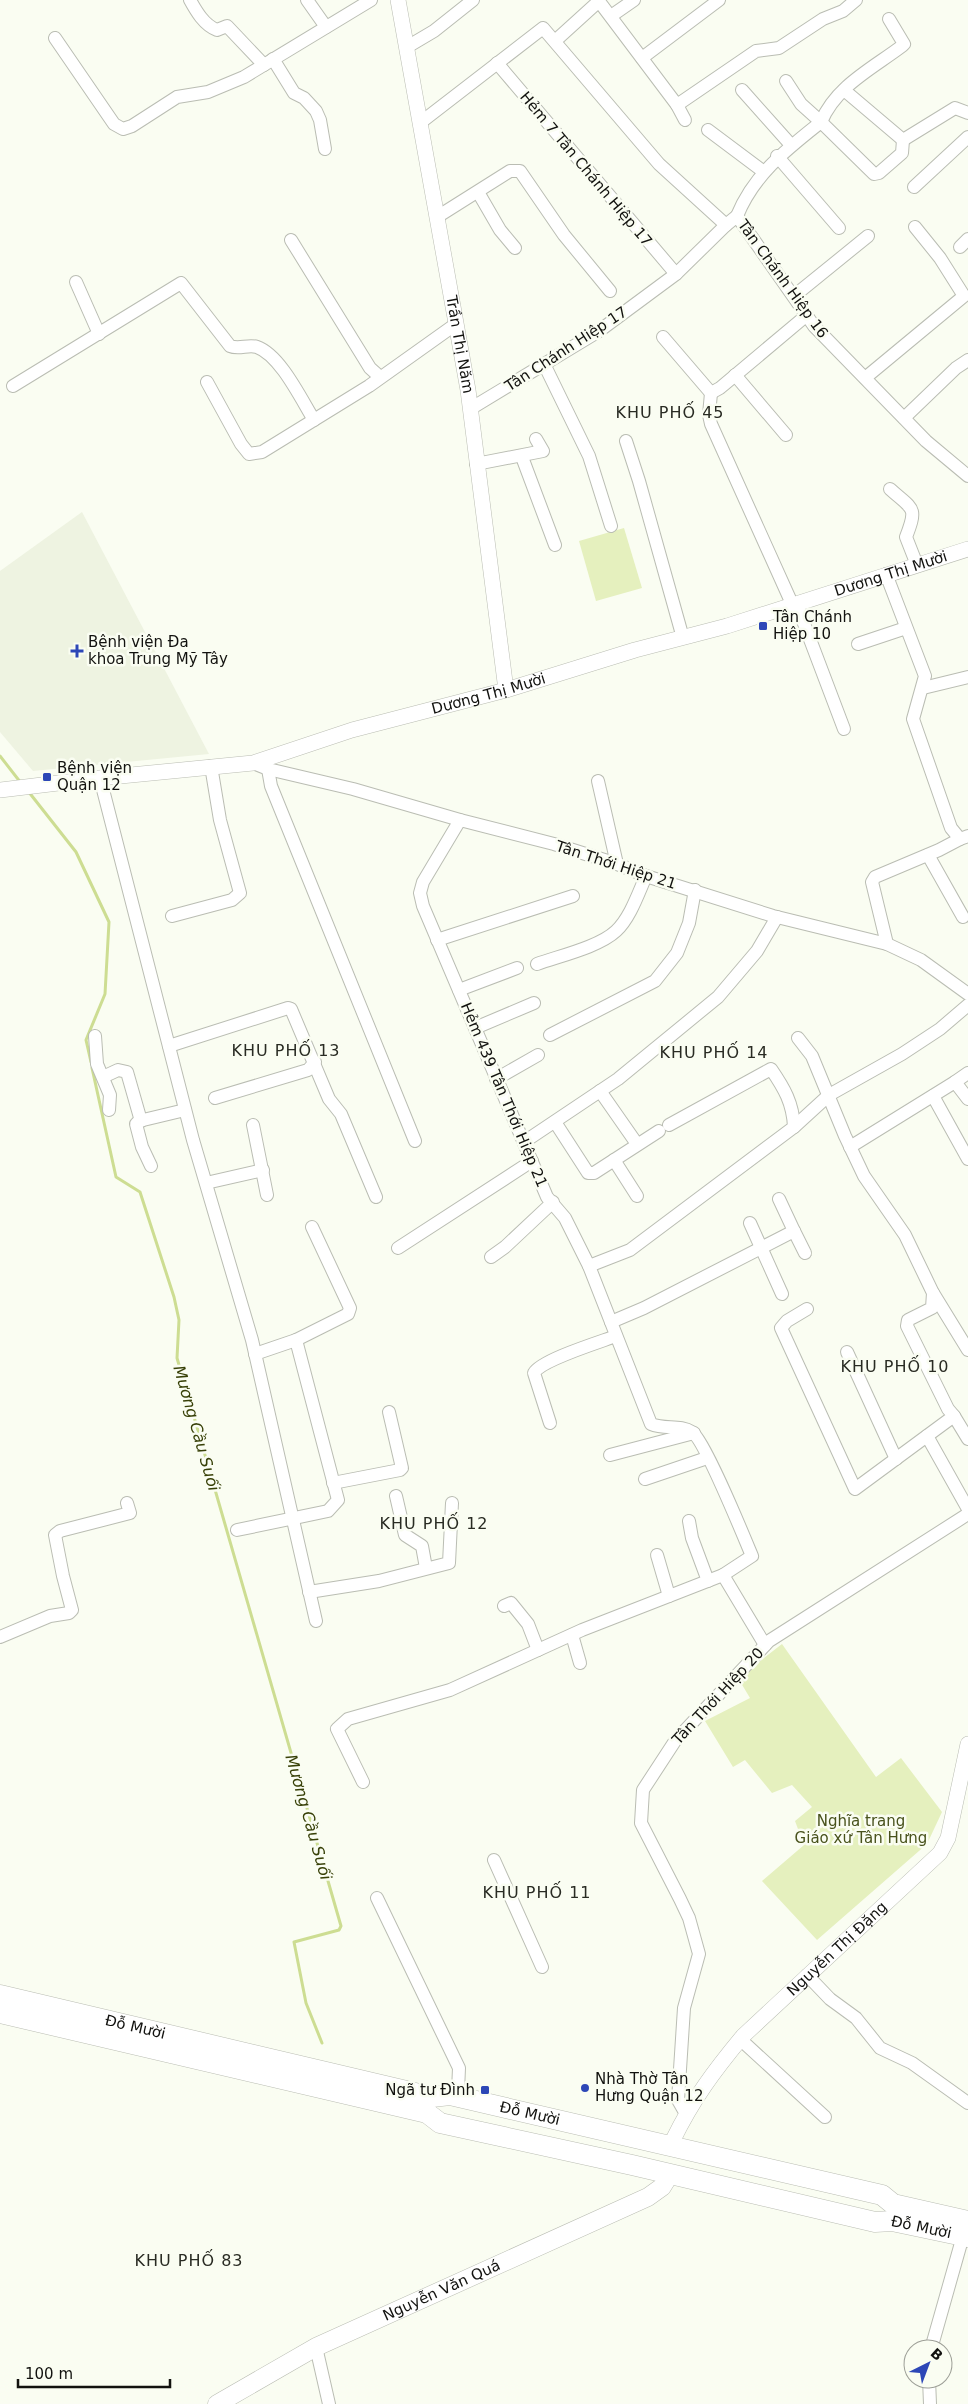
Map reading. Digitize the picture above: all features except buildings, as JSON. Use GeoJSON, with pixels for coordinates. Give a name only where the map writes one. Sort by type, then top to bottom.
{"type":"FeatureCollection","features":[{"type":"Feature","properties":{"kind":"highway","name":"Đỗ Mười"},"geometry":{"type":"LineString","coordinates":[[0,1984],[458,2091],[882,2195],[892,2204],[965,2238]]}},
{"type":"Feature","properties":{"kind":"highway","name":"Đỗ Mười"},"geometry":{"type":"LineString","coordinates":[[0,1996],[432,2097],[450,2095],[968,2208]]}},
{"type":"Feature","properties":{"kind":"highway","name":"Đỗ Mười"},"geometry":{"type":"LineString","coordinates":[[0,2013],[427,2112],[440,2123],[667,2176]]}},
{"type":"Feature","properties":{"kind":"highway","name":"Đỗ Mười"},"geometry":{"type":"LineString","coordinates":[[0,2023],[472,2135],[875,2222],[892,2221],[965,2238]]}},
{"type":"Feature","properties":{"kind":"main road","name":"Nguyễn Văn Quá"},"geometry":{"type":"LineString","coordinates":[[217,2404],[316,2347],[618,2212],[658,2192],[667,2176]]}},
{"type":"Feature","properties":{"kind":"street"},"geometry":{"type":"LineString","coordinates":[[190,0],[211,28],[217,30],[227,26],[268,62],[294,93],[304,98],[316,111],[320,120],[325,149]]}},
{"type":"Feature","properties":{"kind":"street"},"geometry":{"type":"LineString","coordinates":[[307,0],[326,27]]}},
{"type":"Feature","properties":{"kind":"street"},"geometry":{"type":"LineString","coordinates":[[55,38],[114,124],[123,129],[132,126],[177,98],[208,92],[244,77],[371,0]]}},
{"type":"Feature","properties":{"kind":"street","name":"Trần Thị Năm"},"geometry":{"type":"LineString","coordinates":[[398,0],[470,409],[506,690]]}},
{"type":"Feature","properties":{"kind":"street"},"geometry":{"type":"LineString","coordinates":[[407,47],[434,30],[473,0]]}},
{"type":"Feature","properties":{"kind":"street"},"geometry":{"type":"LineString","coordinates":[[610,16],[634,0]]}},
{"type":"Feature","properties":{"kind":"street"},"geometry":{"type":"LineString","coordinates":[[642,58],[719,0]]}},
{"type":"Feature","properties":{"kind":"street"},"geometry":{"type":"LineString","coordinates":[[677,105],[756,51],[779,48],[823,19],[843,11],[856,0]]}},
{"type":"Feature","properties":{"kind":"street"},"geometry":{"type":"LineString","coordinates":[[555,41],[598,1],[677,105],[685,120]]}},
{"type":"Feature","properties":{"kind":"street"},"geometry":{"type":"LineString","coordinates":[[737,216],[744,198],[777,156],[821,122],[825,112],[852,81],[904,44],[889,18]]}},
{"type":"Feature","properties":{"kind":"street","name":"Tân Chánh Hiệp 16"},"geometry":{"type":"LineString","coordinates":[[497,63],[543,28],[659,164],[726,225],[737,216],[814,326],[926,441],[968,476]]}},
{"type":"Feature","properties":{"kind":"street"},"geometry":{"type":"LineString","coordinates":[[420,123],[497,63]]}},
{"type":"Feature","properties":{"kind":"street","name":"Hẻm 7 Tân Chánh Hiệp 17"},"geometry":{"type":"LineString","coordinates":[[497,63],[676,274]]}},
{"type":"Feature","properties":{"kind":"street"},"geometry":{"type":"LineString","coordinates":[[786,81],[801,104],[874,174],[879,173],[902,154],[904,140],[955,108],[968,113]]}},
{"type":"Feature","properties":{"kind":"street"},"geometry":{"type":"LineString","coordinates":[[742,90],[791,145]]}},
{"type":"Feature","properties":{"kind":"street"},"geometry":{"type":"LineString","coordinates":[[844,90],[904,140]]}},
{"type":"Feature","properties":{"kind":"street"},"geometry":{"type":"LineString","coordinates":[[708,130],[764,172]]}},
{"type":"Feature","properties":{"kind":"street"},"geometry":{"type":"LineString","coordinates":[[914,187],[968,137]]}},
{"type":"Feature","properties":{"kind":"street"},"geometry":{"type":"LineString","coordinates":[[777,156],[840,228]]}},
{"type":"Feature","properties":{"kind":"street"},"geometry":{"type":"LineString","coordinates":[[437,217],[510,171],[520,171],[564,234],[610,291]]}},
{"type":"Feature","properties":{"kind":"street"},"geometry":{"type":"LineString","coordinates":[[478,192],[500,230],[515,248]]}},
{"type":"Feature","properties":{"kind":"street","name":"Tân Chánh Hiệp 17"},"geometry":{"type":"LineString","coordinates":[[470,409],[599,331],[676,274],[726,225]]}},
{"type":"Feature","properties":{"kind":"street"},"geometry":{"type":"LineString","coordinates":[[864,378],[964,296],[940,258],[915,227]]}},
{"type":"Feature","properties":{"kind":"street"},"geometry":{"type":"LineString","coordinates":[[794,296],[868,236]]}},
{"type":"Feature","properties":{"kind":"street"},"geometry":{"type":"LineString","coordinates":[[291,240],[370,368],[380,378]]}},
{"type":"Feature","properties":{"kind":"street"},"geometry":{"type":"LineString","coordinates":[[76,282],[99,334]]}},
{"type":"Feature","properties":{"kind":"street"},"geometry":{"type":"LineString","coordinates":[[13,386],[181,283],[230,346],[235,348],[256,346],[273,356],[314,420]]}},
{"type":"Feature","properties":{"kind":"street"},"geometry":{"type":"LineString","coordinates":[[711,393],[807,315]]}},
{"type":"Feature","properties":{"kind":"street"},"geometry":{"type":"LineString","coordinates":[[206,382],[241,444],[249,454],[262,452],[380,378],[456,324]]}},
{"type":"Feature","properties":{"kind":"street"},"geometry":{"type":"LineString","coordinates":[[663,338],[711,393],[709,415],[711,424],[795,606],[844,729]]}},
{"type":"Feature","properties":{"kind":"street"},"geometry":{"type":"LineString","coordinates":[[904,418],[956,368],[968,360]]}},
{"type":"Feature","properties":{"kind":"street"},"geometry":{"type":"LineString","coordinates":[[544,364],[589,456],[611,526]]}},
{"type":"Feature","properties":{"kind":"street"},"geometry":{"type":"LineString","coordinates":[[735,375],[786,436]]}},
{"type":"Feature","properties":{"kind":"street"},"geometry":{"type":"LineString","coordinates":[[476,464],[522,457],[543,451],[536,439]]}},
{"type":"Feature","properties":{"kind":"street"},"geometry":{"type":"LineString","coordinates":[[626,441],[639,481],[682,638]]}},
{"type":"Feature","properties":{"kind":"street"},"geometry":{"type":"LineString","coordinates":[[522,457],[555,544]]}},
{"type":"Feature","properties":{"kind":"street"},"geometry":{"type":"LineString","coordinates":[[890,489],[913,509],[914,516],[906,537],[918,565]]}},
{"type":"Feature","properties":{"kind":"street","name":"Dương Thị Mười"},"geometry":{"type":"LineString","coordinates":[[5,790],[253,762],[352,730],[506,690],[795,606],[886,574],[967,552]]}},
{"type":"Feature","properties":{"kind":"street"},"geometry":{"type":"LineString","coordinates":[[886,574],[925,676],[913,718],[951,828],[964,837],[928,855],[874,877],[872,882],[886,944]]}},
{"type":"Feature","properties":{"kind":"street"},"geometry":{"type":"LineString","coordinates":[[858,644],[906,628]]}},
{"type":"Feature","properties":{"kind":"street"},"geometry":{"type":"LineString","coordinates":[[923,688],[968,677]]}},
{"type":"Feature","properties":{"kind":"street","name":"Tân Thới Hiệp 21"},"geometry":{"type":"LineString","coordinates":[[253,762],[268,769],[353,789],[460,820],[554,844],[617,864],[646,876],[777,917],[886,944],[921,960],[968,994]]}},
{"type":"Feature","properties":{"kind":"street"},"geometry":{"type":"LineString","coordinates":[[172,916],[232,900],[237,898],[240,893],[220,820],[211,766]]}},
{"type":"Feature","properties":{"kind":"street"},"geometry":{"type":"LineString","coordinates":[[268,769],[271,786],[415,1141]]}},
{"type":"Feature","properties":{"kind":"street"},"geometry":{"type":"LineString","coordinates":[[100,778],[186,1110],[255,1354],[316,1621]]}},
{"type":"Feature","properties":{"kind":"street"},"geometry":{"type":"LineString","coordinates":[[598,781],[617,864]]}},
{"type":"Feature","properties":{"kind":"street","name":"Hẻm 439 Tân Thới Hiệp 21"},"geometry":{"type":"LineString","coordinates":[[460,820],[423,882],[420,893],[423,906],[547,1197],[565,1218],[589,1266],[651,1424],[658,1427],[682,1427],[694,1433]]}},
{"type":"Feature","properties":{"kind":"street"},"geometry":{"type":"LineString","coordinates":[[928,855],[963,917]]}},
{"type":"Feature","properties":{"kind":"street"},"geometry":{"type":"LineString","coordinates":[[537,964],[600,941],[616,931],[630,910],[646,876]]}},
{"type":"Feature","properties":{"kind":"street"},"geometry":{"type":"LineString","coordinates":[[550,1035],[655,981],[677,953],[689,923],[695,890]]}},
{"type":"Feature","properties":{"kind":"street"},"geometry":{"type":"LineString","coordinates":[[437,940],[574,896]]}},
{"type":"Feature","properties":{"kind":"street"},"geometry":{"type":"LineString","coordinates":[[524,1142],[618,1079],[718,997],[757,950],[777,917]]}},
{"type":"Feature","properties":{"kind":"street"},"geometry":{"type":"LineString","coordinates":[[459,990],[518,968]]}},
{"type":"Feature","properties":{"kind":"street"},"geometry":{"type":"LineString","coordinates":[[475,1028],[534,1003]]}},
{"type":"Feature","properties":{"kind":"street"},"geometry":{"type":"LineString","coordinates":[[589,1266],[630,1250],[794,1127],[829,1095],[902,1054],[940,1029],[968,1005]]}},
{"type":"Feature","properties":{"kind":"street"},"geometry":{"type":"LineString","coordinates":[[169,1046],[288,1008],[291,1009],[329,1099],[342,1114],[376,1197]]}},
{"type":"Feature","properties":{"kind":"street"},"geometry":{"type":"LineString","coordinates":[[95,1036],[97,1064],[110,1096],[108,1110]]}},
{"type":"Feature","properties":{"kind":"street"},"geometry":{"type":"LineString","coordinates":[[798,1038],[812,1056],[864,1176],[905,1235],[933,1292],[968,1350]]}},
{"type":"Feature","properties":{"kind":"street"},"geometry":{"type":"LineString","coordinates":[[496,1079],[538,1055]]}},
{"type":"Feature","properties":{"kind":"street"},"geometry":{"type":"LineString","coordinates":[[215,1098],[308,1070],[315,1062]]}},
{"type":"Feature","properties":{"kind":"street"},"geometry":{"type":"LineString","coordinates":[[554,1122],[588,1173],[594,1173],[664,1128],[771,1069],[786,1091],[793,1112],[794,1127]]}},
{"type":"Feature","properties":{"kind":"street"},"geometry":{"type":"LineString","coordinates":[[103,1077],[118,1070],[127,1072],[141,1121]]}},
{"type":"Feature","properties":{"kind":"street"},"geometry":{"type":"LineString","coordinates":[[850,1147],[968,1073]]}},
{"type":"Feature","properties":{"kind":"street"},"geometry":{"type":"LineString","coordinates":[[954,1082],[968,1099]]}},
{"type":"Feature","properties":{"kind":"street"},"geometry":{"type":"LineString","coordinates":[[600,1091],[637,1144]]}},
{"type":"Feature","properties":{"kind":"street"},"geometry":{"type":"LineString","coordinates":[[933,1096],[968,1159]]}},
{"type":"Feature","properties":{"kind":"street"},"geometry":{"type":"LineString","coordinates":[[151,1166],[142,1147],[136,1124],[141,1121],[186,1110]]}},
{"type":"Feature","properties":{"kind":"street"},"geometry":{"type":"LineString","coordinates":[[253,1126],[267,1195]]}},
{"type":"Feature","properties":{"kind":"street"},"geometry":{"type":"LineString","coordinates":[[614,1160],[637,1196]]}},
{"type":"Feature","properties":{"kind":"street"},"geometry":{"type":"LineString","coordinates":[[398,1248],[532,1161]]}},
{"type":"Feature","properties":{"kind":"street"},"geometry":{"type":"LineString","coordinates":[[206,1183],[263,1170]]}},
{"type":"Feature","properties":{"kind":"street"},"geometry":{"type":"LineString","coordinates":[[779,1199],[805,1253]]}},
{"type":"Feature","properties":{"kind":"street"},"geometry":{"type":"LineString","coordinates":[[491,1257],[505,1247],[553,1202]]}},
{"type":"Feature","properties":{"kind":"street"},"geometry":{"type":"LineString","coordinates":[[750,1223],[782,1294]]}},
{"type":"Feature","properties":{"kind":"street"},"geometry":{"type":"LineString","coordinates":[[255,1354],[296,1340],[348,1314],[350,1308],[312,1227]]}},
{"type":"Feature","properties":{"kind":"street"},"geometry":{"type":"LineString","coordinates":[[611,1322],[644,1308],[794,1231]]}},
{"type":"Feature","properties":{"kind":"street"},"geometry":{"type":"LineString","coordinates":[[933,1292],[932,1308],[908,1320],[907,1326],[948,1409],[968,1439]]}},
{"type":"Feature","properties":{"kind":"street"},"geometry":{"type":"LineString","coordinates":[[807,1309],[787,1321],[782,1328],[855,1489],[954,1416]]}},
{"type":"Feature","properties":{"kind":"street"},"geometry":{"type":"LineString","coordinates":[[550,1423],[534,1373],[536,1369],[548,1362],[616,1336]]}},
{"type":"Feature","properties":{"kind":"street"},"geometry":{"type":"LineString","coordinates":[[238,1530],[328,1511],[338,1500],[296,1340]]}},
{"type":"Feature","properties":{"kind":"street"},"geometry":{"type":"LineString","coordinates":[[847,1352],[896,1459]]}},
{"type":"Feature","properties":{"kind":"street"},"geometry":{"type":"LineString","coordinates":[[333,1483],[400,1470],[402,1468],[390,1412]]}},
{"type":"Feature","properties":{"kind":"street"},"geometry":{"type":"LineString","coordinates":[[363,1782],[337,1729],[348,1719],[450,1690],[572,1635],[722,1575],[752,1556],[730,1502],[694,1433],[610,1455]]}},
{"type":"Feature","properties":{"kind":"street"},"geometry":{"type":"LineString","coordinates":[[928,1436],[968,1509]]}},
{"type":"Feature","properties":{"kind":"street"},"geometry":{"type":"LineString","coordinates":[[645,1479],[707,1458]]}},
{"type":"Feature","properties":{"kind":"street"},"geometry":{"type":"LineString","coordinates":[[396,1496],[405,1535],[422,1546],[426,1568]]}},
{"type":"Feature","properties":{"kind":"street"},"geometry":{"type":"LineString","coordinates":[[0,1637],[50,1616],[69,1613],[72,1610],[62,1576],[55,1535],[60,1531],[130,1513],[127,1503]]}},
{"type":"Feature","properties":{"kind":"street"},"geometry":{"type":"LineString","coordinates":[[310,1592],[379,1581],[449,1562],[452,1503]]}},
{"type":"Feature","properties":{"kind":"street","name":"Tân Thới Hiệp 20"},"geometry":{"type":"LineString","coordinates":[[686,2114],[678,2100],[684,2008],[699,1954],[689,1918],[641,1823],[643,1790],[674,1741],[765,1645],[968,1514]]}},
{"type":"Feature","properties":{"kind":"street"},"geometry":{"type":"LineString","coordinates":[[688,1521],[692,1538],[708,1581]]}},
{"type":"Feature","properties":{"kind":"street"},"geometry":{"type":"LineString","coordinates":[[657,1556],[669,1596]]}},
{"type":"Feature","properties":{"kind":"street"},"geometry":{"type":"LineString","coordinates":[[722,1575],[765,1645]]}},
{"type":"Feature","properties":{"kind":"street"},"geometry":{"type":"LineString","coordinates":[[504,1606],[511,1603],[528,1624],[538,1650]]}},
{"type":"Feature","properties":{"kind":"street"},"geometry":{"type":"LineString","coordinates":[[572,1635],[580,1663]]}},
{"type":"Feature","properties":{"kind":"street","name":"Nguyễn Thị Đặng"},"geometry":{"type":"LineString","coordinates":[[672,2143],[686,2114],[715,2069],[740,2040],[806,1975],[889,1903],[940,1853],[948,1838],[968,1744]]}},
{"type":"Feature","properties":{"kind":"street"},"geometry":{"type":"LineString","coordinates":[[494,1860],[542,1967]]}},
{"type":"Feature","properties":{"kind":"street"},"geometry":{"type":"LineString","coordinates":[[377,1898],[459,2068],[458,2091]]}},
{"type":"Feature","properties":{"kind":"street"},"geometry":{"type":"LineString","coordinates":[[806,1975],[830,1998],[856,2018],[880,2048],[912,2063],[968,2103]]}},
{"type":"Feature","properties":{"kind":"street"},"geometry":{"type":"LineString","coordinates":[[740,2040],[825,2117]]}},
{"type":"Feature","properties":{"kind":"street"},"geometry":{"type":"LineString","coordinates":[[934,2339],[965,2238]]}},
{"type":"Feature","properties":{"kind":"street"},"geometry":{"type":"LineString","coordinates":[[316,2347],[329,2404]]}},
{"type":"Feature","properties":{"kind":"street"},"geometry":{"type":"LineString","coordinates":[[929,2389],[930,2404]]}},
{"type":"Feature","properties":{"kind":"shaded area","name":"Bệnh viện Đa khoa Trung Mỹ Tây"},"geometry":{"type":"Polygon","coordinates":[[[82,512],[209,754],[33,771],[0,732],[0,571],[82,512]]]}},
{"type":"Feature","properties":{"kind":"green space"},"geometry":{"type":"Polygon","coordinates":[[[624,528],[642,588],[596,601],[579,541],[624,528]]]}},
{"type":"Feature","properties":{"kind":"green space","name":"Nghĩa trang Giáo xứ Tân Hưng"},"geometry":{"type":"Polygon","coordinates":[[[782,1644],[876,1777],[901,1758],[942,1812],[927,1844],[817,1940],[762,1881],[804,1845],[795,1821],[812,1807],[792,1785],[772,1793],[745,1760],[733,1767],[705,1721],[750,1698],[738,1678],[782,1644]]]}},
{"type":"Feature","properties":{"kind":"waterway","name":"Mương Cầu Suối"},"geometry":{"type":"LineString","coordinates":[[0,756],[21,783]]}},
{"type":"Feature","properties":{"kind":"waterway","name":"Mương Cầu Suối"},"geometry":{"type":"LineString","coordinates":[[28,791],[76,852],[109,922],[105,994],[86,1040],[91,1062]]}},
{"type":"Feature","properties":{"kind":"waterway","name":"Mương Cầu Suối"},"geometry":{"type":"LineString","coordinates":[[92,1068],[116,1177],[140,1192],[174,1297],[179,1320],[177,1358],[341,1926],[339,1930],[294,1942],[306,2003],[322,2043]]}},
{"type":"Feature","properties":{"kind":"place","name":"Tân Chánh Hiệp 10"},"geometry":{"type":"Point","coordinates":[763,626]}},
{"type":"Feature","properties":{"kind":"place","name":"Bệnh viện Đa khoa Trung Mỹ Tây"},"geometry":{"type":"Point","coordinates":[77,651]}},
{"type":"Feature","properties":{"kind":"place","name":"Bệnh viện Quận 12"},"geometry":{"type":"Point","coordinates":[47,777]}},
{"type":"Feature","properties":{"kind":"place","name":"Nhà Thờ Tân Hưng Quận 12"},"geometry":{"type":"Point","coordinates":[585,2088]}},
{"type":"Feature","properties":{"kind":"place","name":"Ngã tư Đình"},"geometry":{"type":"Point","coordinates":[485,2090]}},
{"type":"Feature","properties":{"kind":"district","name":"KHU PHỐ 45"},"geometry":{"type":"Point","coordinates":[670,412]}},
{"type":"Feature","properties":{"kind":"district","name":"KHU PHỐ 13"},"geometry":{"type":"Point","coordinates":[286,1050]}},
{"type":"Feature","properties":{"kind":"district","name":"KHU PHỐ 14"},"geometry":{"type":"Point","coordinates":[714,1052]}},
{"type":"Feature","properties":{"kind":"district","name":"KHU PHỐ 10"},"geometry":{"type":"Point","coordinates":[895,1366]}},
{"type":"Feature","properties":{"kind":"district","name":"KHU PHỐ 12"},"geometry":{"type":"Point","coordinates":[434,1523]}},
{"type":"Feature","properties":{"kind":"district","name":"KHU PHỐ 11"},"geometry":{"type":"Point","coordinates":[537,1892]}},
{"type":"Feature","properties":{"kind":"district","name":"KHU PHỐ 83"},"geometry":{"type":"Point","coordinates":[189,2260]}}]}
